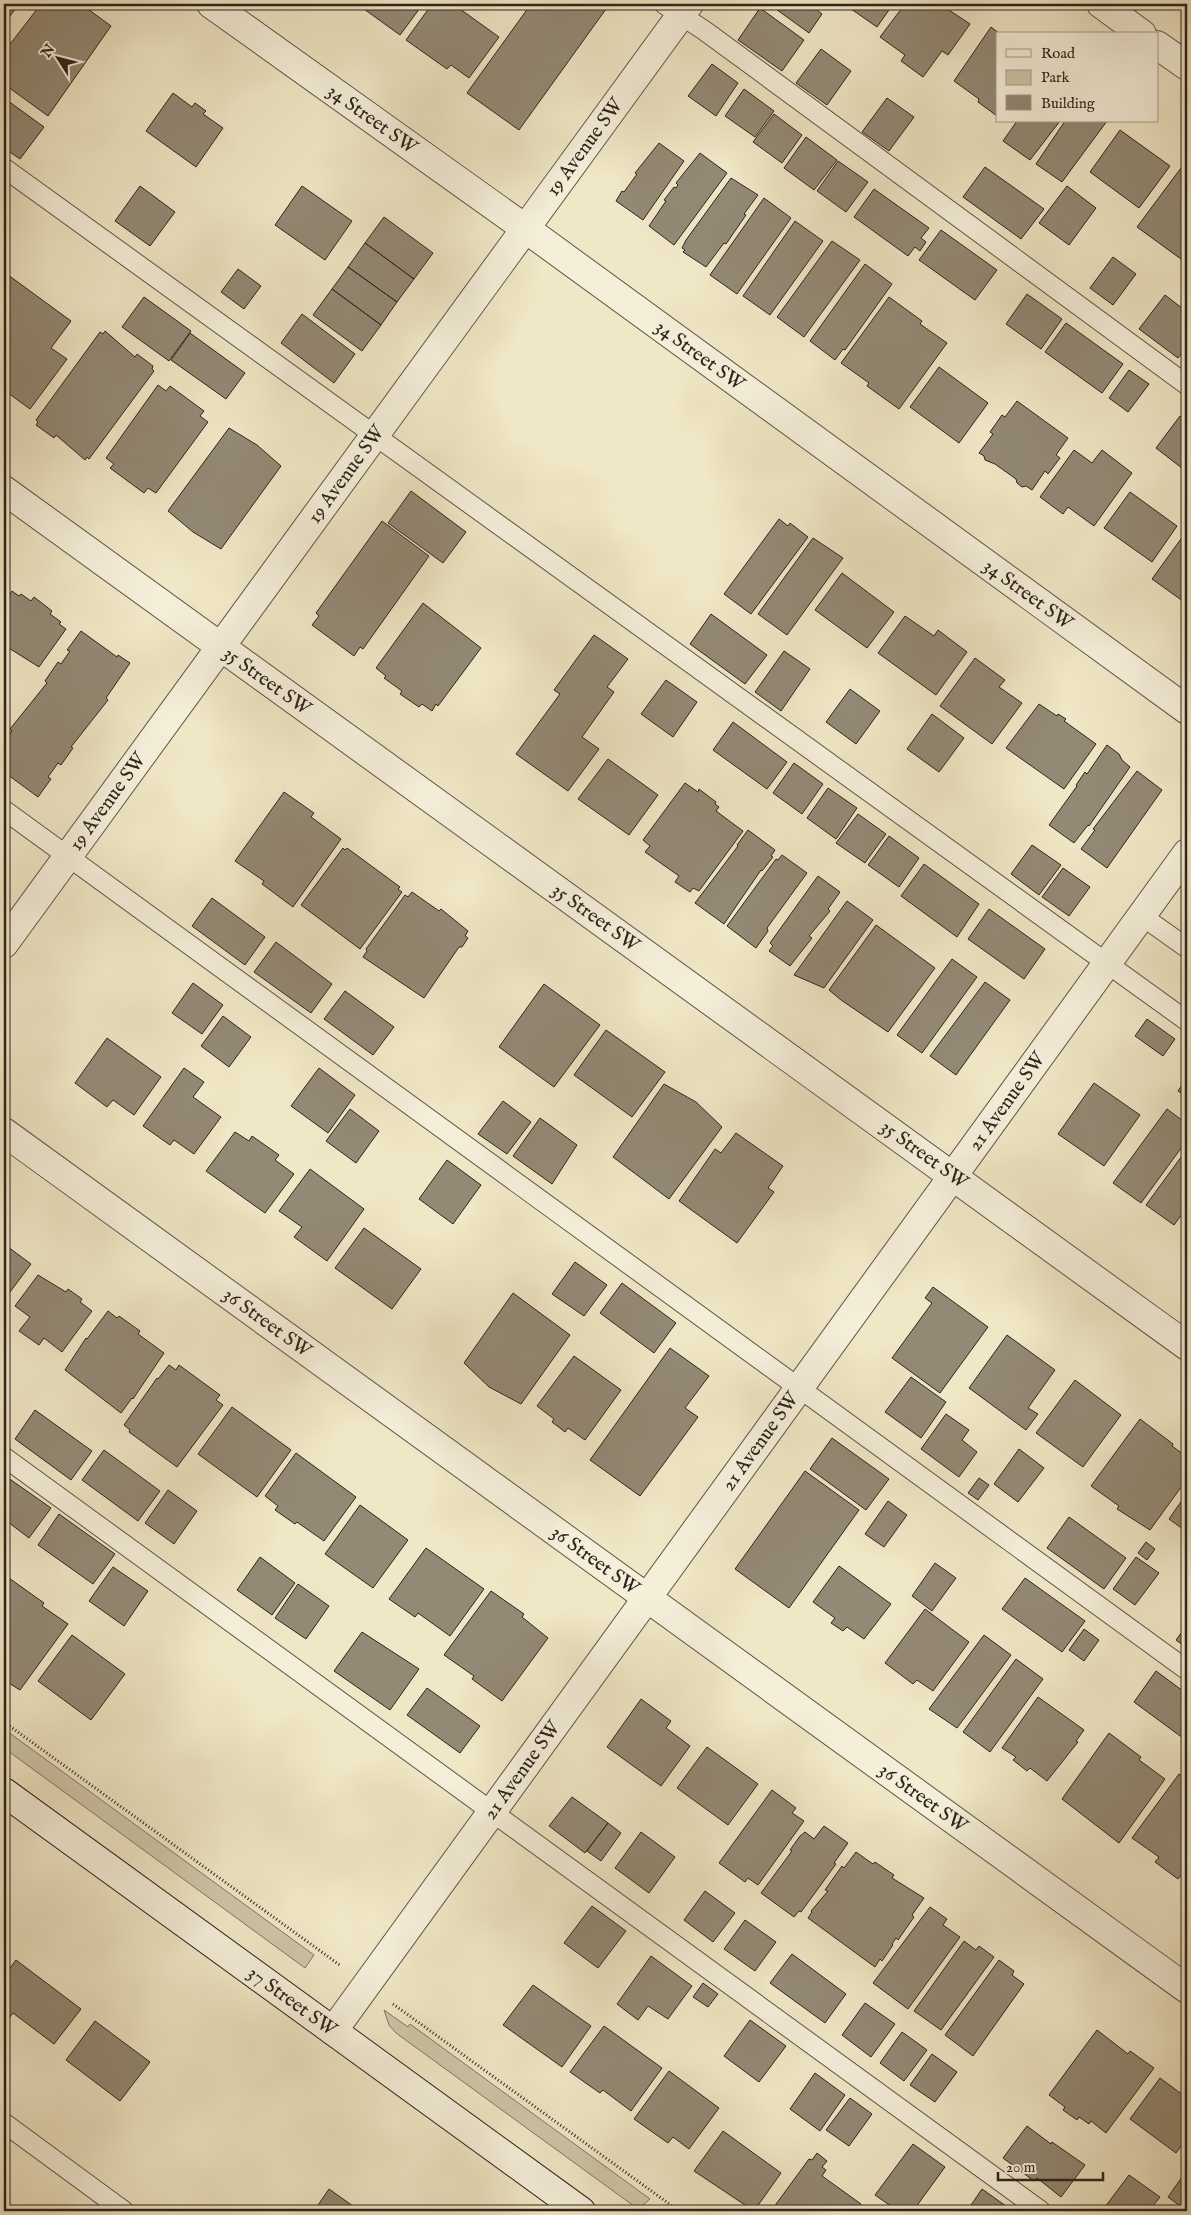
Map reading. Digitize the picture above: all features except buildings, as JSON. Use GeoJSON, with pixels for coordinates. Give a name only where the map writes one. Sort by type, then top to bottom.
{"type":"FeatureCollection","features":[{"type":"Feature","properties":{"kind":"street","name":"34 Street SW"},"geometry":{"type":"LineString","coordinates":[[211,4],[526,229],[1187,710]]}},
{"type":"Feature","properties":{"kind":"street"},"geometry":{"type":"LineString","coordinates":[[1101,4],[1139,32]]}},
{"type":"Feature","properties":{"kind":"street","name":"19 Avenue SW"},"geometry":{"type":"LineString","coordinates":[[4,944],[526,229],[678,7]]}},
{"type":"Feature","properties":{"kind":"street"},"geometry":{"type":"LineString","coordinates":[[1158,45],[1187,66]]}},
{"type":"Feature","properties":{"kind":"street","name":"35 Street SW"},"geometry":{"type":"LineString","coordinates":[[4,490],[220,648],[954,1175],[1187,1346]]}},
{"type":"Feature","properties":{"kind":"street","name":"21 Avenue SW"},"geometry":{"type":"LineString","coordinates":[[333,2032],[1187,853]]}},
{"type":"Feature","properties":{"kind":"street","name":"36 Street SW"},"geometry":{"type":"LineString","coordinates":[[4,1132],[1187,1989]]}},
{"type":"Feature","properties":{"kind":"street","name":"37 Street SW"},"geometry":{"type":"LineString","coordinates":[[4,1792],[581,2211]]}},
{"type":"Feature","properties":{"kind":"lane"},"geometry":{"type":"LineString","coordinates":[[678,7],[1187,385]]}},
{"type":"Feature","properties":{"kind":"lane"},"geometry":{"type":"LineString","coordinates":[[4,168],[1187,1021]]}},
{"type":"Feature","properties":{"kind":"lane"},"geometry":{"type":"LineString","coordinates":[[4,810],[1187,1670]]}},
{"type":"Feature","properties":{"kind":"lane"},"geometry":{"type":"LineString","coordinates":[[1142,916],[1187,948]]}},
{"type":"Feature","properties":{"kind":"lane"},"geometry":{"type":"LineString","coordinates":[[4,1457],[1041,2211]]}},
{"type":"Feature","properties":{"kind":"lane"},"geometry":{"type":"LineString","coordinates":[[4,2123],[124,2211]]}},
{"type":"Feature","properties":{"kind":"path"},"geometry":{"type":"LineString","coordinates":[[4,1722],[344,1968]]}},
{"type":"Feature","properties":{"kind":"path"},"geometry":{"type":"LineString","coordinates":[[390,2002],[679,2211]]}},
{"type":"Feature","properties":{"kind":"green space"},"geometry":{"type":"Polygon","coordinates":[[[4,1729],[314,1955],[305,1968],[4,1748],[4,1729]]]}},
{"type":"Feature","properties":{"kind":"green space"},"geometry":{"type":"Polygon","coordinates":[[[384,2010],[408,2027],[410,2024],[650,2199],[638,2209],[396,2033],[389,2025],[384,2010]]]}}]}
